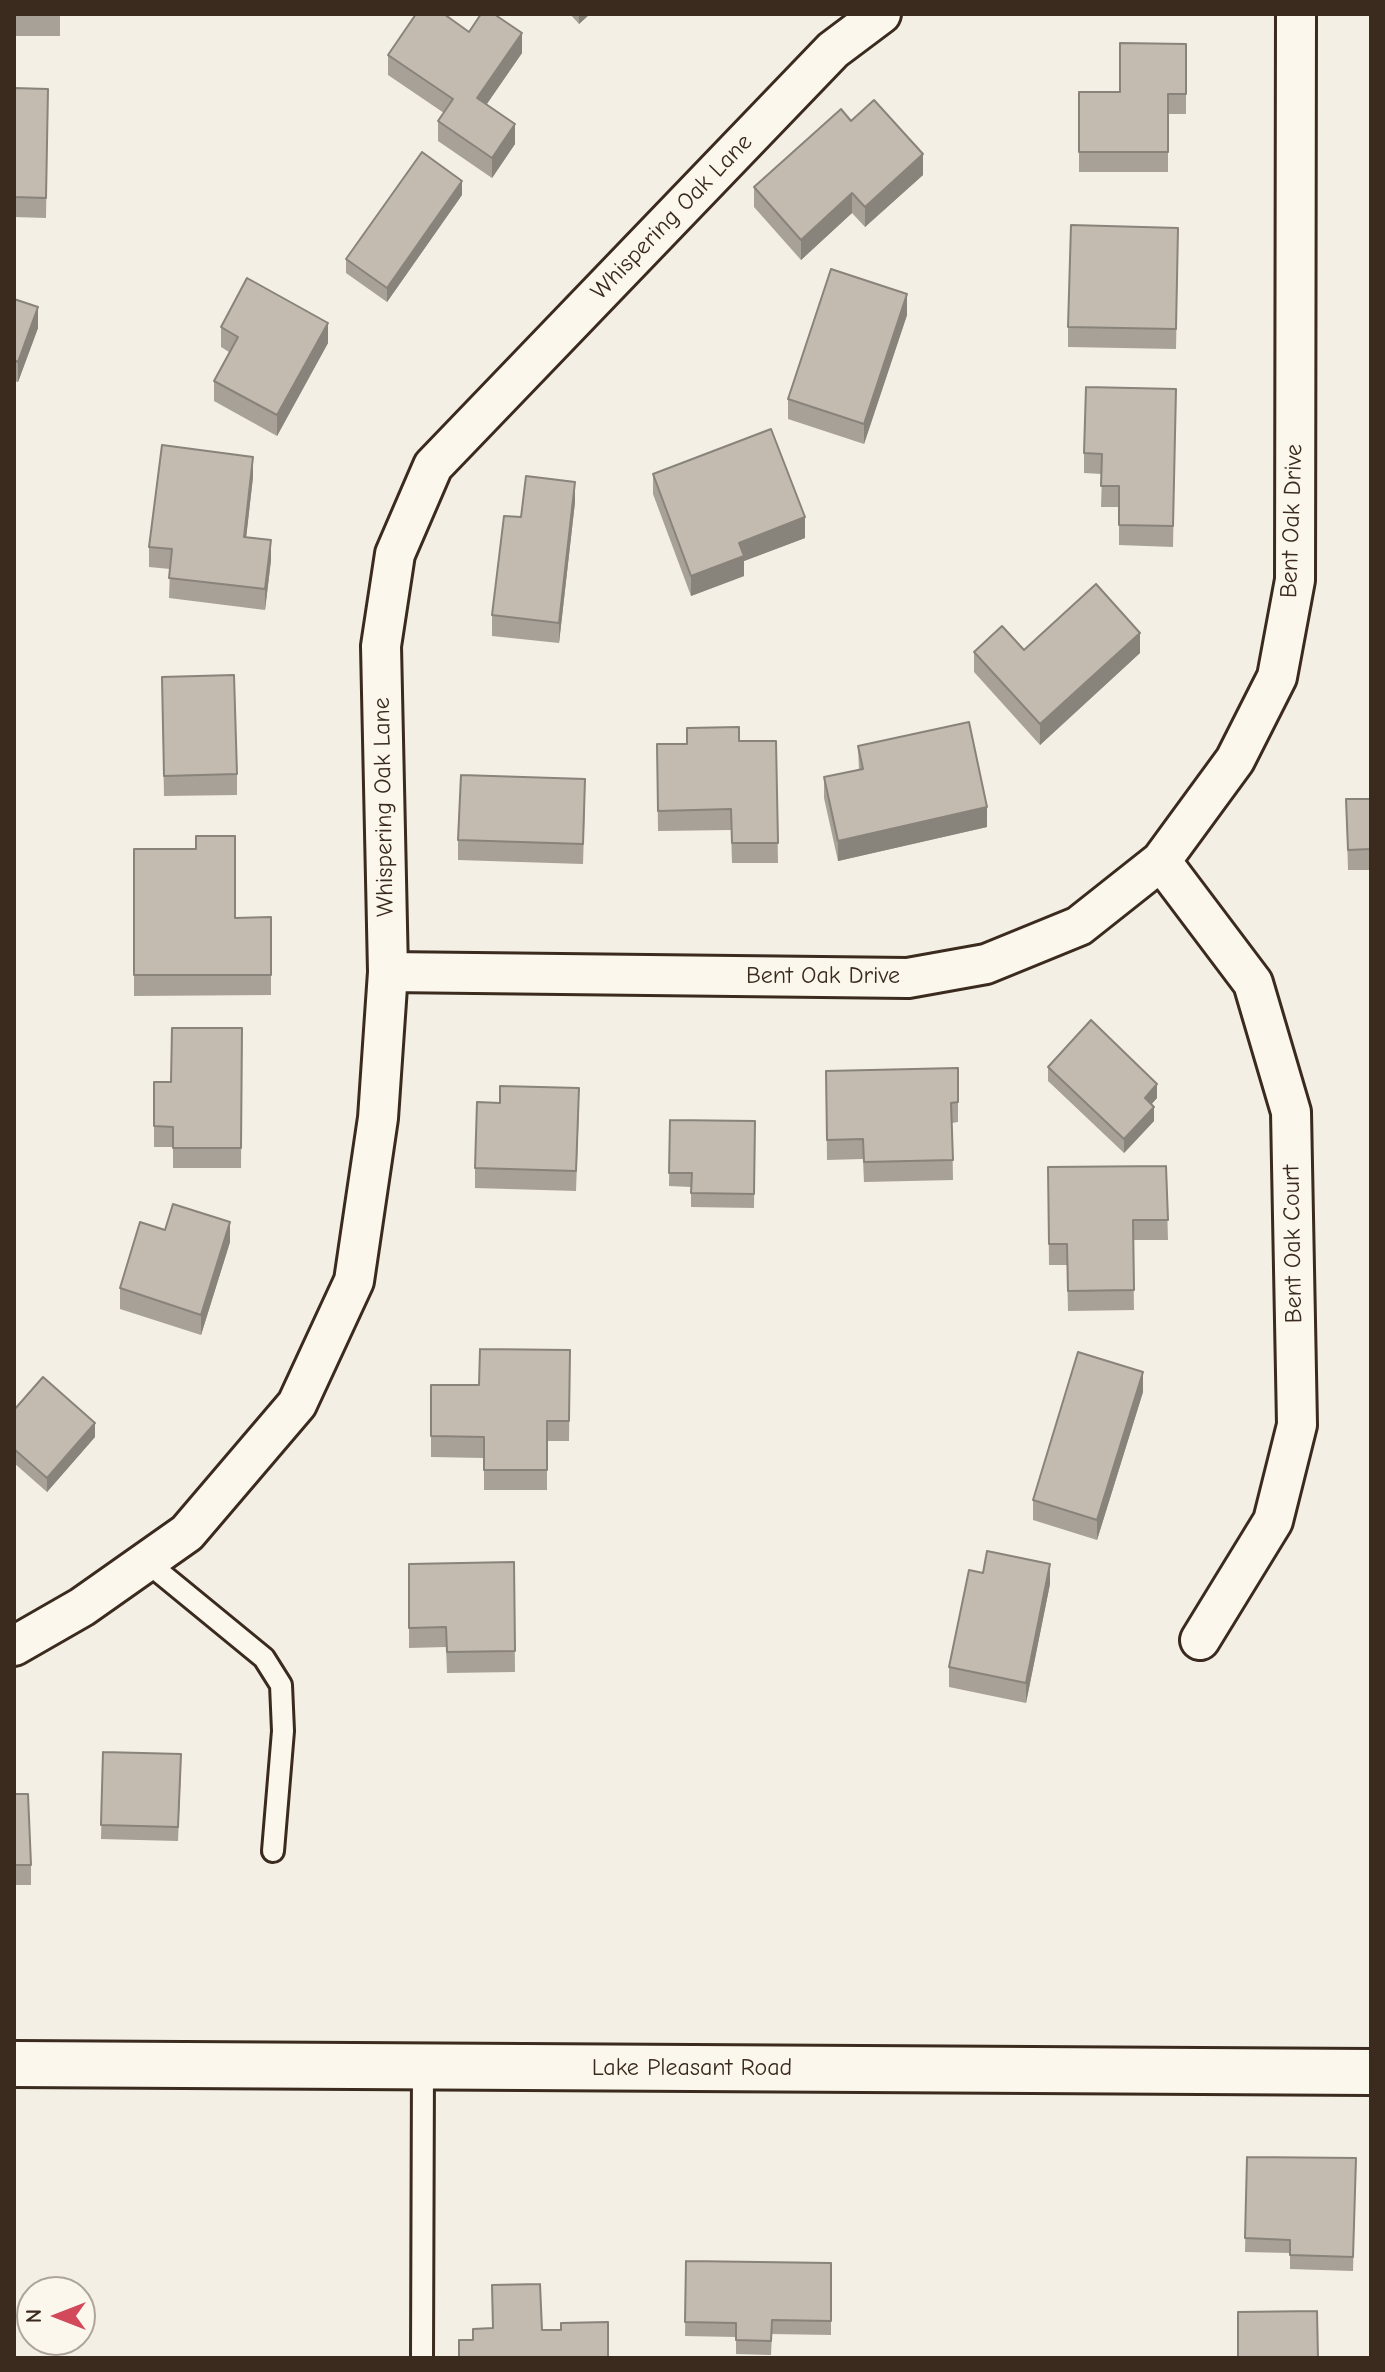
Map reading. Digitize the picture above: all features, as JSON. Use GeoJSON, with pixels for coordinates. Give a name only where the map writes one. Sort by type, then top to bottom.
{"type":"FeatureCollection","features":[{"type":"Feature","properties":{"kind":"street","name":"Whispering Oak Lane"},"geometry":{"type":"LineString","coordinates":[[14,1646],[82,1607],[187,1533],[297,1404],[354,1281],[378,1118],[388,972],[381,646],[395,554],[433,466],[833,50],[881,14]]}},
{"type":"Feature","properties":{"kind":"street","name":"Bent Oak Drive"},"geometry":{"type":"LineString","coordinates":[[388,972],[908,978],[986,964],[1079,926],[1161,861],[1235,760],[1277,677],[1295,580],[1296,14]]}},
{"type":"Feature","properties":{"kind":"street","name":"Bent Oak Court"},"geometry":{"type":"LineString","coordinates":[[1161,861],[1253,983],[1291,1112],[1297,1425],[1273,1521],[1200,1640]]}},
{"type":"Feature","properties":{"kind":"street","name":"Lake Pleasant Road"},"geometry":{"type":"LineString","coordinates":[[14,2064],[1371,2072]]}},
{"type":"Feature","properties":{"kind":"lane"},"geometry":{"type":"LineString","coordinates":[[147,1562],[264,1658],[281,1685],[283,1731],[273,1851]]}},
{"type":"Feature","properties":{"kind":"lane"},"geometry":{"type":"LineString","coordinates":[[422,2358],[423,2066]]}},
{"type":"Feature","properties":{"kind":"building"},"geometry":{"type":"Polygon","coordinates":[[[60,14],[60,15],[14,15],[60,14]]]}},
{"type":"Feature","properties":{"kind":"building"},"geometry":{"type":"Polygon","coordinates":[[[416,14],[444,14],[469,32],[481,14],[494,14],[522,33],[477,98],[515,124],[492,158],[438,121],[453,99],[388,55],[416,14]]]}},
{"type":"Feature","properties":{"kind":"building"},"geometry":{"type":"Polygon","coordinates":[[[1120,43],[1186,44],[1186,94],[1168,94],[1168,152],[1079,152],[1079,92],[1120,92],[1120,43]]]}},
{"type":"Feature","properties":{"kind":"building"},"geometry":{"type":"Polygon","coordinates":[[[14,88],[48,89],[46,198],[14,197],[14,88]]]}},
{"type":"Feature","properties":{"kind":"building"},"geometry":{"type":"Polygon","coordinates":[[[874,100],[923,154],[865,207],[852,193],[801,240],[754,187],[841,109],[851,121],[874,100]]]}},
{"type":"Feature","properties":{"kind":"building"},"geometry":{"type":"Polygon","coordinates":[[[422,152],[462,181],[387,288],[346,259],[422,152]]]}},
{"type":"Feature","properties":{"kind":"building"},"geometry":{"type":"Polygon","coordinates":[[[1071,225],[1178,228],[1176,329],[1068,327],[1071,225]]]}},
{"type":"Feature","properties":{"kind":"building"},"geometry":{"type":"Polygon","coordinates":[[[831,269],[907,294],[864,424],[788,399],[831,269]]]}},
{"type":"Feature","properties":{"kind":"building"},"geometry":{"type":"Polygon","coordinates":[[[247,278],[328,323],[277,415],[214,381],[238,337],[221,327],[247,278]]]}},
{"type":"Feature","properties":{"kind":"building"},"geometry":{"type":"Polygon","coordinates":[[[14,299],[38,307],[18,362],[14,360],[14,299]]]}},
{"type":"Feature","properties":{"kind":"building"},"geometry":{"type":"Polygon","coordinates":[[[1086,387],[1176,389],[1173,526],[1119,525],[1119,486],[1101,486],[1102,454],[1084,453],[1086,387]]]}},
{"type":"Feature","properties":{"kind":"building"},"geometry":{"type":"Polygon","coordinates":[[[771,429],[805,517],[739,543],[744,556],[691,576],[653,474],[771,429]]]}},
{"type":"Feature","properties":{"kind":"building"},"geometry":{"type":"Polygon","coordinates":[[[162,445],[253,457],[244,537],[271,540],[265,589],[169,578],[172,549],[149,547],[162,445]]]}},
{"type":"Feature","properties":{"kind":"building"},"geometry":{"type":"Polygon","coordinates":[[[526,476],[575,482],[559,623],[492,615],[504,516],[521,517],[526,476]]]}},
{"type":"Feature","properties":{"kind":"building"},"geometry":{"type":"Polygon","coordinates":[[[1096,584],[1140,633],[1040,724],[974,652],[1002,626],[1024,650],[1096,584]]]}},
{"type":"Feature","properties":{"kind":"building"},"geometry":{"type":"Polygon","coordinates":[[[234,675],[237,774],[164,776],[162,677],[234,675]]]}},
{"type":"Feature","properties":{"kind":"building"},"geometry":{"type":"Polygon","coordinates":[[[969,722],[987,807],[838,841],[824,777],[863,769],[858,746],[969,722]]]}},
{"type":"Feature","properties":{"kind":"building"},"geometry":{"type":"Polygon","coordinates":[[[739,727],[739,741],[776,741],[778,843],[732,843],[731,809],[658,811],[657,744],[687,744],[687,728],[739,727]]]}},
{"type":"Feature","properties":{"kind":"building"},"geometry":{"type":"Polygon","coordinates":[[[461,775],[585,779],[583,844],[458,840],[461,775]]]}},
{"type":"Feature","properties":{"kind":"building"},"geometry":{"type":"Polygon","coordinates":[[[1346,799],[1371,799],[1371,849],[1348,850],[1346,799]]]}},
{"type":"Feature","properties":{"kind":"building"},"geometry":{"type":"Polygon","coordinates":[[[196,836],[235,836],[235,918],[271,917],[271,975],[134,975],[134,849],[196,849],[196,836]]]}},
{"type":"Feature","properties":{"kind":"building"},"geometry":{"type":"Polygon","coordinates":[[[1091,1020],[1157,1084],[1145,1098],[1154,1107],[1124,1139],[1048,1067],[1091,1020]]]}},
{"type":"Feature","properties":{"kind":"building"},"geometry":{"type":"Polygon","coordinates":[[[172,1028],[242,1028],[241,1148],[173,1148],[173,1127],[154,1126],[154,1082],[171,1082],[172,1028]]]}},
{"type":"Feature","properties":{"kind":"building"},"geometry":{"type":"Polygon","coordinates":[[[958,1068],[958,1102],[951,1103],[953,1160],[864,1162],[863,1139],[827,1140],[826,1071],[958,1068]]]}},
{"type":"Feature","properties":{"kind":"building"},"geometry":{"type":"Polygon","coordinates":[[[500,1086],[579,1088],[576,1171],[475,1168],[477,1102],[500,1103],[500,1086]]]}},
{"type":"Feature","properties":{"kind":"building"},"geometry":{"type":"Polygon","coordinates":[[[670,1120],[755,1121],[754,1194],[691,1193],[692,1173],[669,1173],[670,1120]]]}},
{"type":"Feature","properties":{"kind":"building"},"geometry":{"type":"Polygon","coordinates":[[[1166,1166],[1168,1220],[1133,1220],[1134,1290],[1068,1291],[1067,1244],[1049,1244],[1048,1167],[1166,1166]]]}},
{"type":"Feature","properties":{"kind":"building"},"geometry":{"type":"Polygon","coordinates":[[[173,1204],[230,1222],[201,1315],[120,1288],[140,1222],[165,1230],[173,1204]]]}},
{"type":"Feature","properties":{"kind":"building"},"geometry":{"type":"Polygon","coordinates":[[[480,1349],[570,1350],[569,1421],[547,1421],[547,1470],[484,1470],[484,1437],[431,1436],[431,1385],[479,1385],[480,1349]]]}},
{"type":"Feature","properties":{"kind":"building"},"geometry":{"type":"Polygon","coordinates":[[[1078,1352],[1143,1372],[1097,1520],[1033,1500],[1078,1352]]]}},
{"type":"Feature","properties":{"kind":"building"},"geometry":{"type":"Polygon","coordinates":[[[43,1377],[95,1423],[47,1478],[14,1449],[14,1410],[43,1377]]]}},
{"type":"Feature","properties":{"kind":"building"},"geometry":{"type":"Polygon","coordinates":[[[987,1551],[1050,1564],[1026,1683],[949,1667],[969,1570],[983,1573],[987,1551]]]}},
{"type":"Feature","properties":{"kind":"building"},"geometry":{"type":"Polygon","coordinates":[[[514,1562],[515,1651],[447,1652],[446,1627],[409,1628],[409,1564],[514,1562]]]}},
{"type":"Feature","properties":{"kind":"building"},"geometry":{"type":"Polygon","coordinates":[[[103,1752],[181,1754],[178,1827],[101,1825],[103,1752]]]}},
{"type":"Feature","properties":{"kind":"building"},"geometry":{"type":"Polygon","coordinates":[[[14,1794],[28,1794],[31,1865],[14,1865],[14,1794]]]}},
{"type":"Feature","properties":{"kind":"building"},"geometry":{"type":"Polygon","coordinates":[[[1247,2157],[1356,2158],[1353,2257],[1290,2255],[1290,2240],[1245,2238],[1247,2157]]]}},
{"type":"Feature","properties":{"kind":"building"},"geometry":{"type":"Polygon","coordinates":[[[686,2261],[831,2263],[831,2321],[772,2320],[771,2341],[736,2340],[736,2323],[685,2322],[686,2261]]]}},
{"type":"Feature","properties":{"kind":"building"},"geometry":{"type":"Polygon","coordinates":[[[540,2284],[542,2330],[561,2330],[561,2323],[608,2322],[608,2358],[459,2358],[459,2340],[473,2340],[473,2329],[493,2328],[492,2285],[540,2284]]]}},
{"type":"Feature","properties":{"kind":"building"},"geometry":{"type":"Polygon","coordinates":[[[1317,2311],[1318,2358],[1238,2358],[1238,2312],[1317,2311]]]}}]}
